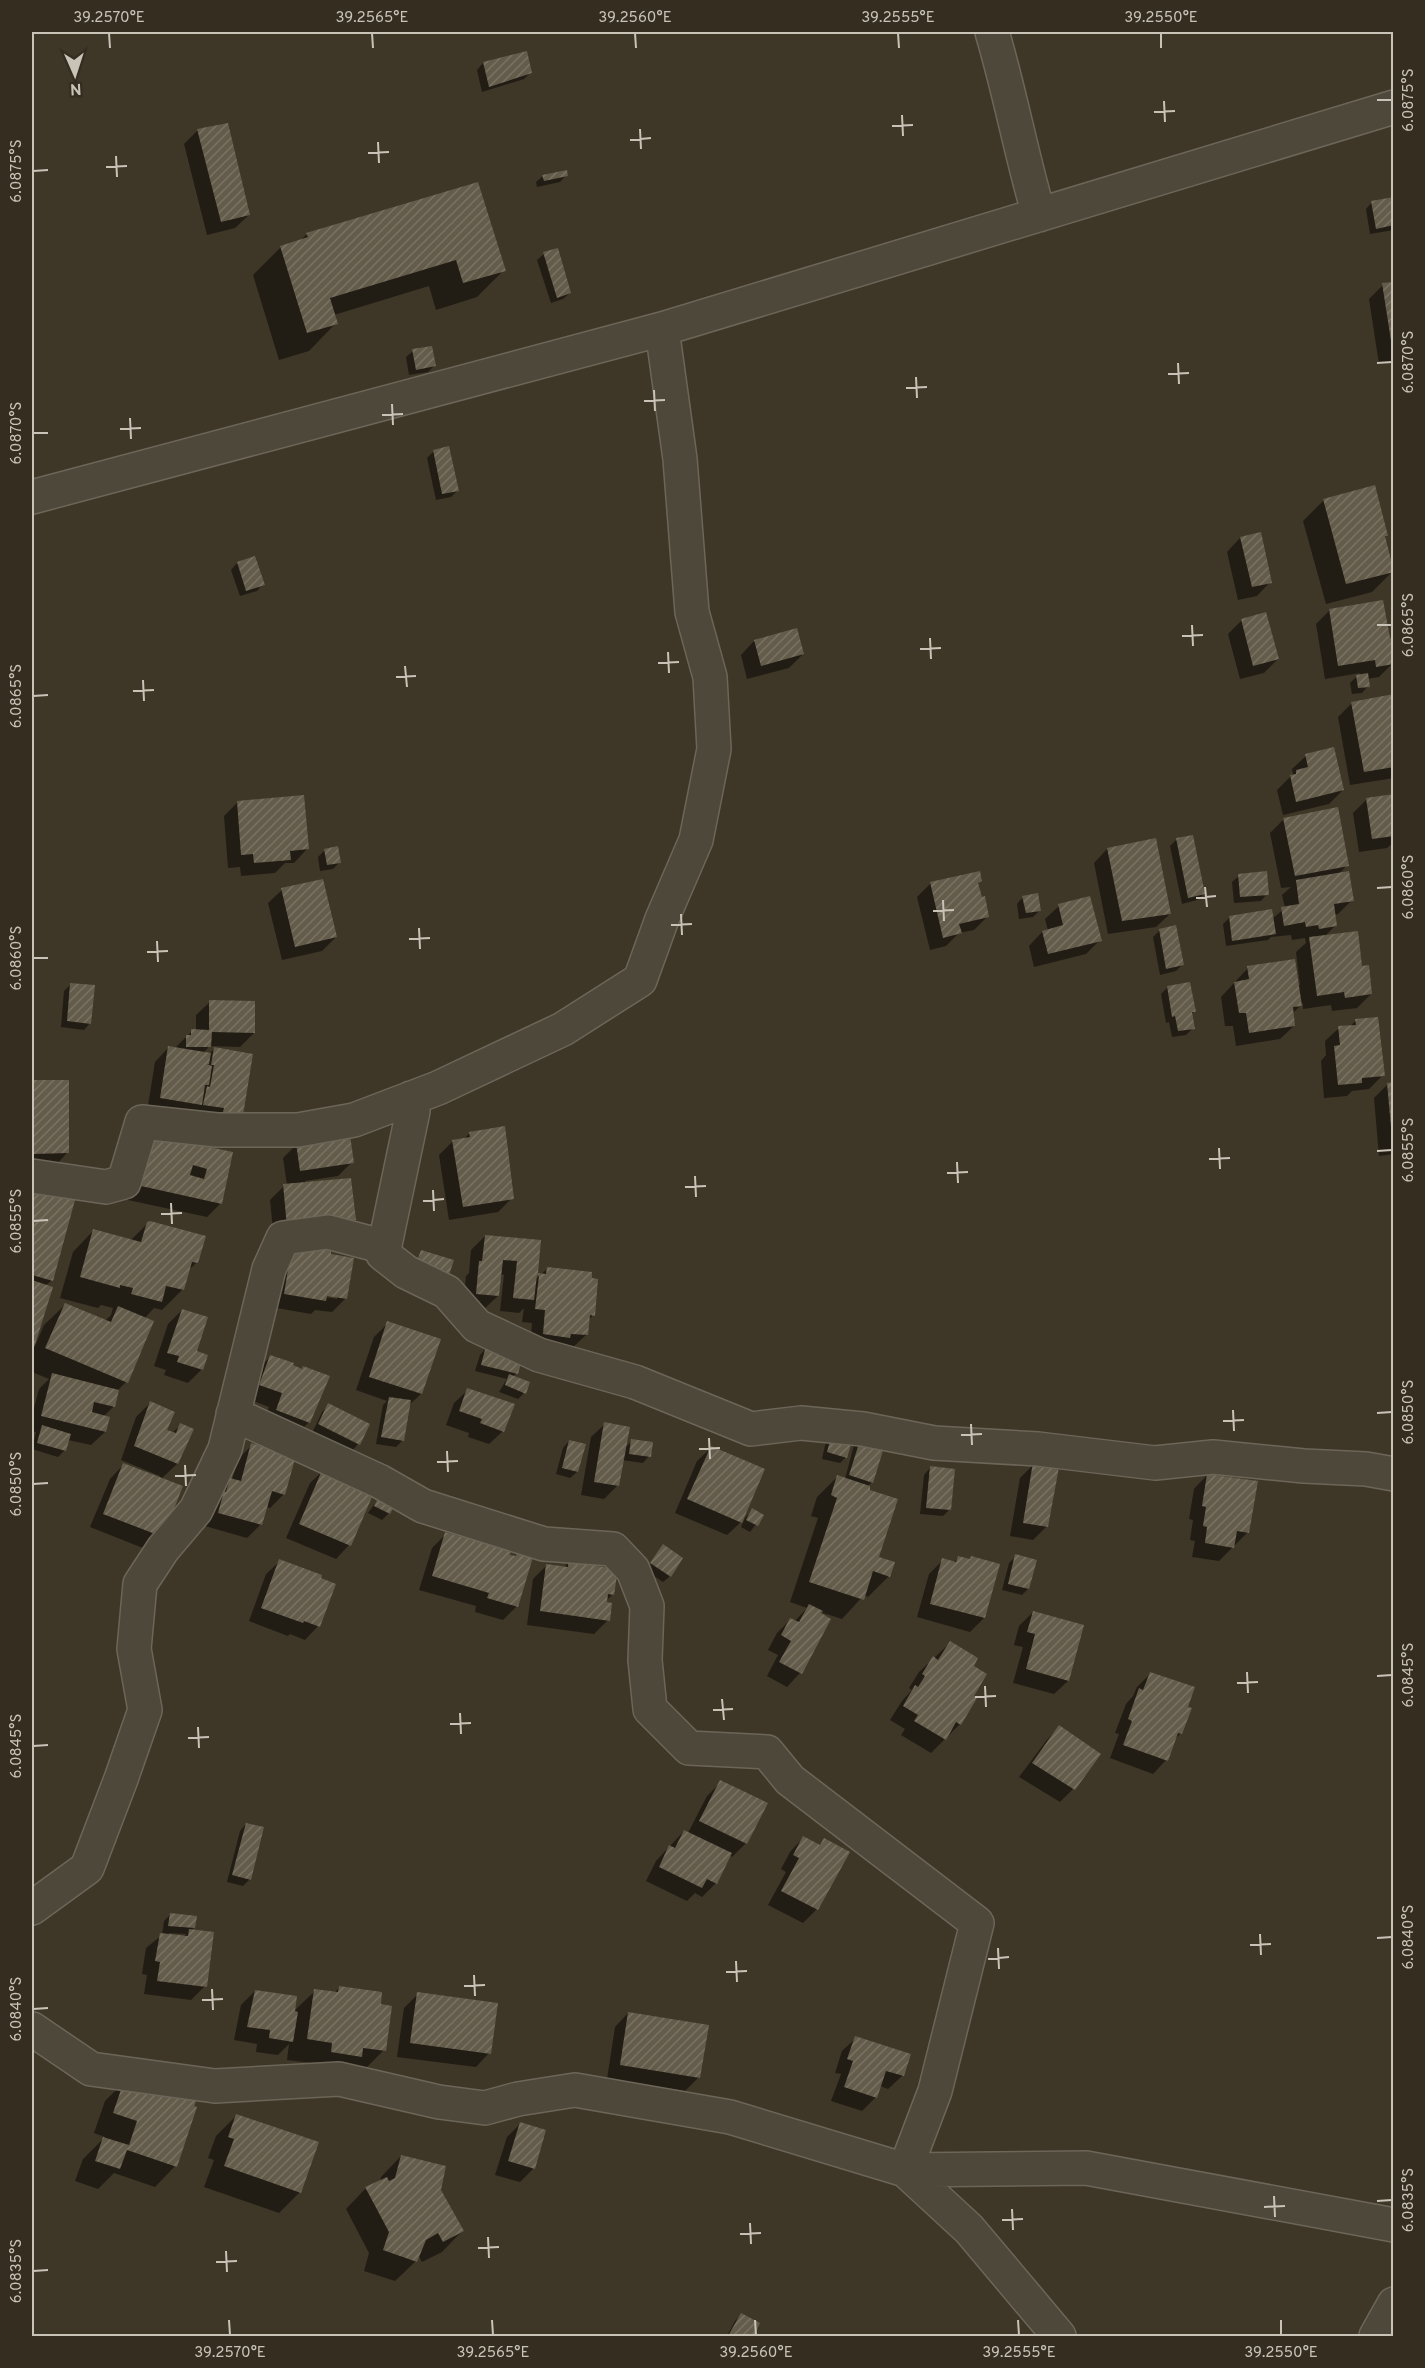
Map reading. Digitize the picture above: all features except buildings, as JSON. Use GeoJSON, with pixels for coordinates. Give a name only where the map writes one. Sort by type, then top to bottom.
{"type":"FeatureCollection","features":[{"type":"Feature","properties":{"kind":"street"},"geometry":{"type":"LineString","coordinates":[[992,32],[1010,92],[1023,163],[1039,215]]}},
{"type":"Feature","properties":{"kind":"street"},"geometry":{"type":"LineString","coordinates":[[32,497],[662,329],[1394,107]]}},
{"type":"Feature","properties":{"kind":"street"},"geometry":{"type":"LineString","coordinates":[[32,1176],[106,1187],[124,1182],[142,1122],[218,1131],[298,1130],[354,1120],[411,1098],[563,1029],[640,980],[662,919],[696,840],[714,750],[710,677],[692,612],[680,459],[662,329]]}},
{"type":"Feature","properties":{"kind":"street"},"geometry":{"type":"LineString","coordinates":[[411,1098],[413,1111],[383,1254],[406,1272],[447,1292],[477,1326],[539,1355],[635,1382],[751,1429],[801,1423],[863,1429],[934,1443],[1038,1449],[1155,1463],[1213,1457],[1304,1466],[1366,1469],[1394,1474]]}},
{"type":"Feature","properties":{"kind":"street"},"geometry":{"type":"LineString","coordinates":[[32,1908],[87,1868],[145,1710],[134,1649],[140,1584],[163,1549],[196,1510],[225,1449],[269,1269],[282,1238],[328,1232],[385,1247]]}},
{"type":"Feature","properties":{"kind":"street"},"geometry":{"type":"LineString","coordinates":[[233,1414],[379,1481],[423,1506],[544,1544],[613,1549],[633,1570],[647,1606],[645,1660],[650,1709],[689,1748],[767,1752],[790,1780],[978,1923],[935,2091],[905,2170]]}},
{"type":"Feature","properties":{"kind":"street"},"geometry":{"type":"LineString","coordinates":[[32,2029],[91,2069],[215,2086],[339,2079],[439,2102],[485,2108],[518,2099],[575,2090],[730,2117],[905,2170],[1086,2168],[1394,2225]]}},
{"type":"Feature","properties":{"kind":"street"},"geometry":{"type":"LineString","coordinates":[[905,2170],[969,2229],[1059,2337]]}},
{"type":"Feature","properties":{"kind":"street"},"geometry":{"type":"LineString","coordinates":[[1376,2337],[1394,2304]]}}]}
